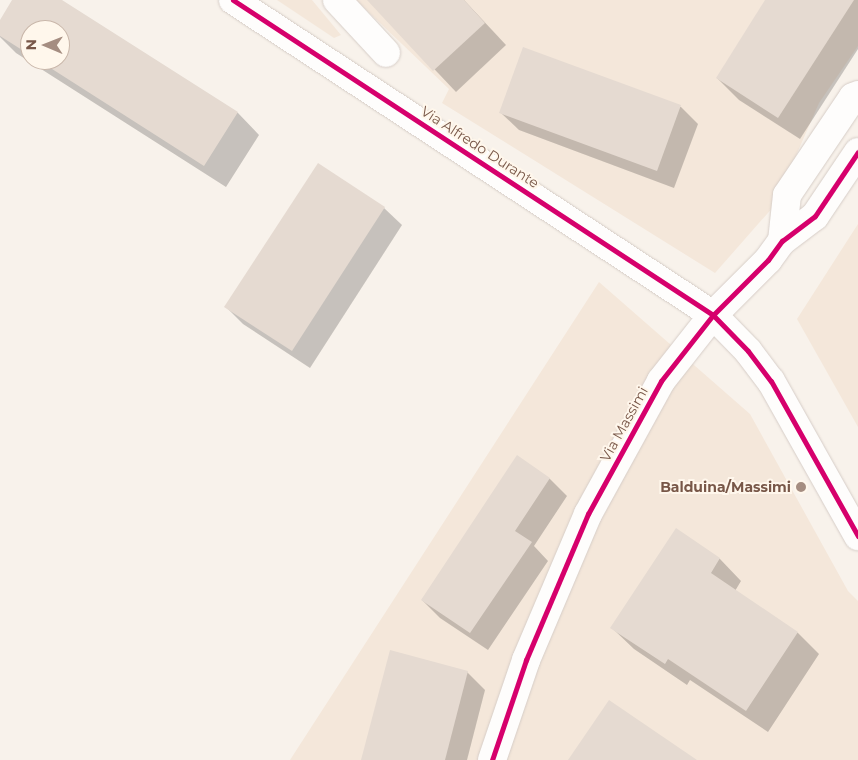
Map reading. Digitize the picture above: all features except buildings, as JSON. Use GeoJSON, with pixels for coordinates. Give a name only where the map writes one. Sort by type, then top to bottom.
{"type":"FeatureCollection","features":[{"type":"Feature","properties":{"kind":"street","name":"Via Alfredo Durante"},"geometry":{"type":"LineString","coordinates":[[233,0],[713,315],[748,351],[771,381],[858,536]]}},
{"type":"Feature","properties":{"kind":"street"},"geometry":{"type":"LineString","coordinates":[[337,0],[386,53]]}},
{"type":"Feature","properties":{"kind":"street"},"geometry":{"type":"LineString","coordinates":[[782,241],[787,195],[853,97],[858,95]]}},
{"type":"Feature","properties":{"kind":"street","name":"Via Massimi"},"geometry":{"type":"LineString","coordinates":[[492,760],[526,660],[588,514],[660,382],[713,315],[768,260],[782,241],[815,216],[858,152]]}},
{"type":"Feature","properties":{"kind":"shaded area"},"geometry":{"type":"Polygon","coordinates":[[[277,0],[312,0],[341,35],[334,38],[277,0]]]}},
{"type":"Feature","properties":{"kind":"shaded area"},"geometry":{"type":"Polygon","coordinates":[[[356,0],[858,0],[858,46],[819,103],[774,206],[715,273],[442,103],[449,89],[356,0]]]}},
{"type":"Feature","properties":{"kind":"shaded area"},"geometry":{"type":"Polygon","coordinates":[[[858,224],[858,427],[797,319],[858,224]]]}},
{"type":"Feature","properties":{"kind":"shaded area"},"geometry":{"type":"Polygon","coordinates":[[[599,282],[750,414],[848,591],[858,601],[858,760],[290,760],[599,282]]]}},
{"type":"Feature","properties":{"kind":"cycle path"},"geometry":{"type":"LineString","coordinates":[[233,0],[713,315],[748,351],[771,381],[858,536]]}},
{"type":"Feature","properties":{"kind":"cycle path"},"geometry":{"type":"LineString","coordinates":[[492,760],[526,660],[588,514],[661,381],[713,315],[768,260],[782,241],[815,216],[858,152]]}},
{"type":"Feature","properties":{"kind":"place","name":"Balduina/Massimi"},"geometry":{"type":"Point","coordinates":[801,487]}}]}
